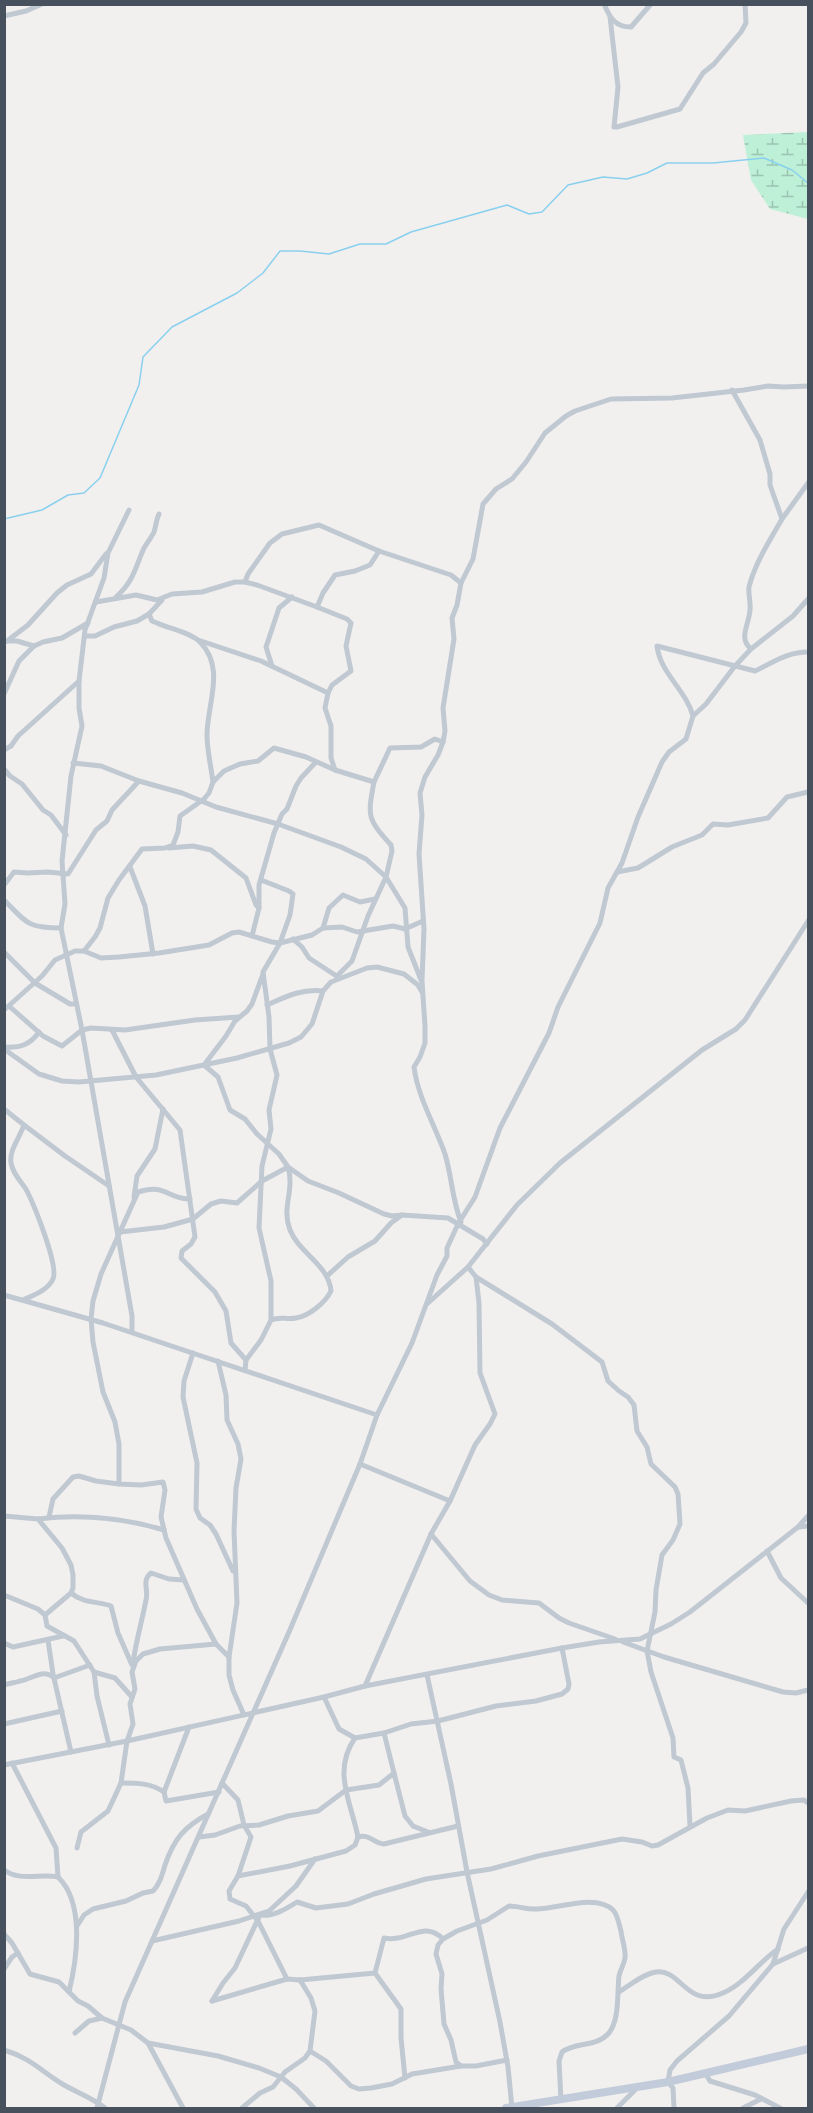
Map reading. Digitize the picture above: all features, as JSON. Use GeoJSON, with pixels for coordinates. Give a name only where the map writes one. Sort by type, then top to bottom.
{"type":"FeatureCollection","features":[{"type":"Feature","properties":{"kind":"street"},"geometry":{"type":"LineString","coordinates":[[16,4],[20,12]]}},
{"type":"Feature","properties":{"kind":"street"},"geometry":{"type":"LineString","coordinates":[[4,16],[42,4]]}},
{"type":"Feature","properties":{"kind":"street"},"geometry":{"type":"LineString","coordinates":[[604,4],[616,24],[631,27],[651,4]]}},
{"type":"Feature","properties":{"kind":"street"},"geometry":{"type":"LineString","coordinates":[[610,16],[618,87],[614,127],[617,127],[680,109],[700,76],[714,64],[741,32],[746,23],[745,4]]}},
{"type":"Feature","properties":{"kind":"street"},"geometry":{"type":"LineString","coordinates":[[459,1223],[445,1155],[416,1084],[414,1067],[424,1043],[423,921],[419,854],[422,815],[420,793],[425,777],[443,742],[445,730],[443,708],[454,639],[452,618],[461,583],[473,559],[483,504],[496,489],[512,479],[545,433],[566,416],[610,399],[672,398],[768,386],[808,386]]}},
{"type":"Feature","properties":{"kind":"street"},"geometry":{"type":"LineString","coordinates":[[732,390],[760,440],[767,461],[770,486],[782,519]]}},
{"type":"Feature","properties":{"kind":"street"},"geometry":{"type":"LineString","coordinates":[[751,650],[746,645],[744,637],[750,612],[749,588],[782,519],[808,483]]}},
{"type":"Feature","properties":{"kind":"street"},"geometry":{"type":"LineString","coordinates":[[6,642],[67,585],[91,574],[108,553],[129,510]]}},
{"type":"Feature","properties":{"kind":"street"},"geometry":{"type":"LineString","coordinates":[[115,598],[131,582],[159,514]]}},
{"type":"Feature","properties":{"kind":"street"},"geometry":{"type":"LineString","coordinates":[[245,582],[270,543],[282,534],[311,526],[323,526],[379,551],[451,575],[461,583]]}},
{"type":"Feature","properties":{"kind":"street"},"geometry":{"type":"LineString","coordinates":[[317,607],[335,575],[355,572],[370,565],[379,551]]}},
{"type":"Feature","properties":{"kind":"street"},"geometry":{"type":"LineString","coordinates":[[108,553],[104,578],[85,636],[79,708],[82,726],[69,786],[62,874],[65,904],[61,928],[119,1234],[132,1316],[132,1332]]}},
{"type":"Feature","properties":{"kind":"street"},"geometry":{"type":"LineString","coordinates":[[96,602],[141,595],[157,600],[178,593],[202,592],[235,582],[245,582],[292,597],[347,619],[351,623],[346,646],[351,671],[332,685],[327,693],[325,708],[331,726],[331,758],[335,770]]}},
{"type":"Feature","properties":{"kind":"street"},"geometry":{"type":"LineString","coordinates":[[85,636],[99,635],[149,614],[165,596]]}},
{"type":"Feature","properties":{"kind":"street"},"geometry":{"type":"LineString","coordinates":[[272,666],[266,647],[279,608],[292,597]]}},
{"type":"Feature","properties":{"kind":"street"},"geometry":{"type":"LineString","coordinates":[[693,716],[706,704],[735,666],[793,616],[808,599]]}},
{"type":"Feature","properties":{"kind":"street"},"geometry":{"type":"LineString","coordinates":[[149,614],[152,621],[272,666],[327,693]]}},
{"type":"Feature","properties":{"kind":"street"},"geometry":{"type":"LineString","coordinates":[[4,694],[19,661],[34,646],[62,638],[88,623]]}},
{"type":"Feature","properties":{"kind":"street"},"geometry":{"type":"LineString","coordinates":[[169,848],[173,845],[178,832],[180,816],[209,793],[213,782],[207,733],[214,668],[207,652],[198,640]]}},
{"type":"Feature","properties":{"kind":"street"},"geometry":{"type":"LineString","coordinates":[[6,642],[17,641],[34,646]]}},
{"type":"Feature","properties":{"kind":"street"},"geometry":{"type":"LineString","coordinates":[[97,2105],[125,2002],[254,1713],[360,1464],[377,1415],[403,1364],[437,1275],[447,1256],[447,1248],[475,1197],[500,1128],[549,1033],[558,1007],[600,923],[608,888],[617,872],[662,762],[669,752],[686,739],[690,731],[693,716],[688,699],[661,663],[657,646],[755,671],[794,652],[808,652]]}},
{"type":"Feature","properties":{"kind":"street"},"geometry":{"type":"LineString","coordinates":[[4,750],[80,681]]}},
{"type":"Feature","properties":{"kind":"street"},"geometry":{"type":"LineString","coordinates":[[338,977],[352,962],[375,899],[386,877],[392,851],[391,845],[375,829],[371,820],[370,805],[374,782],[387,752],[390,748],[421,747],[435,739],[443,742]]}},
{"type":"Feature","properties":{"kind":"street"},"geometry":{"type":"LineString","coordinates":[[213,782],[231,767],[258,761],[274,748],[374,782]]}},
{"type":"Feature","properties":{"kind":"street"},"geometry":{"type":"LineString","coordinates":[[252,936],[259,908],[261,880],[278,824],[301,778],[316,762]]}},
{"type":"Feature","properties":{"kind":"street"},"geometry":{"type":"LineString","coordinates":[[74,763],[100,766],[216,807],[278,824],[366,859],[386,877],[405,908],[405,929],[412,960],[422,981]]}},
{"type":"Feature","properties":{"kind":"street"},"geometry":{"type":"LineString","coordinates":[[4,769],[10,777],[22,784],[66,835]]}},
{"type":"Feature","properties":{"kind":"street"},"geometry":{"type":"LineString","coordinates":[[4,885],[14,872],[68,874],[96,830],[139,781]]}},
{"type":"Feature","properties":{"kind":"street"},"geometry":{"type":"LineString","coordinates":[[617,872],[640,867],[672,847],[702,835],[713,824],[728,825],[768,818],[787,797],[808,792]]}},
{"type":"Feature","properties":{"kind":"street"},"geometry":{"type":"LineString","coordinates":[[84,951],[100,928],[108,898],[142,849],[193,846],[211,850],[246,878],[256,906],[259,908]]}},
{"type":"Feature","properties":{"kind":"street"},"geometry":{"type":"LineString","coordinates":[[130,867],[146,906],[153,954]]}},
{"type":"Feature","properties":{"kind":"street"},"geometry":{"type":"LineString","coordinates":[[204,1065],[239,1017],[248,1011],[263,972],[280,943],[290,915],[292,894],[261,880]]}},
{"type":"Feature","properties":{"kind":"street"},"geometry":{"type":"LineString","coordinates":[[323,928],[329,908],[343,895],[360,902],[375,899]]}},
{"type":"Feature","properties":{"kind":"street"},"geometry":{"type":"LineString","coordinates":[[4,900],[32,926],[61,928]]}},
{"type":"Feature","properties":{"kind":"street"},"geometry":{"type":"LineString","coordinates":[[239,1017],[195,1020],[125,1030],[97,1028],[82,1030],[62,1046],[56,1045],[7,1008],[35,983],[55,960],[66,954],[84,951],[101,958],[153,954],[208,945],[239,932],[280,943],[312,935],[323,928],[342,927],[364,932],[393,926],[405,929],[423,921]]}},
{"type":"Feature","properties":{"kind":"street"},"geometry":{"type":"LineString","coordinates":[[428,1303],[468,1267],[517,1205],[560,1163],[702,1050],[741,1024],[808,921]]}},
{"type":"Feature","properties":{"kind":"street"},"geometry":{"type":"LineString","coordinates":[[293,939],[309,958],[338,977]]}},
{"type":"Feature","properties":{"kind":"street"},"geometry":{"type":"LineString","coordinates":[[4,952],[35,983],[70,1004],[76,1004]]}},
{"type":"Feature","properties":{"kind":"street"},"geometry":{"type":"LineString","coordinates":[[4,1048],[39,1074],[50,1079],[79,1082],[136,1077],[204,1065],[270,1050],[289,1043],[301,1037],[312,1024],[323,991],[330,982],[338,977],[367,968],[391,969],[418,985],[423,993]]}},
{"type":"Feature","properties":{"kind":"street"},"geometry":{"type":"LineString","coordinates":[[245,1370],[246,1360],[261,1340],[271,1320],[271,1281],[259,1228],[262,1166],[271,1129],[269,1110],[277,1075],[270,1050],[263,972]]}},
{"type":"Feature","properties":{"kind":"street"},"geometry":{"type":"LineString","coordinates":[[267,1005],[296,993],[323,991]]}},
{"type":"Feature","properties":{"kind":"street"},"geometry":{"type":"LineString","coordinates":[[112,1030],[136,1077],[181,1133],[195,1237],[191,1244],[182,1251],[181,1258],[215,1292],[226,1311],[231,1343],[246,1360]]}},
{"type":"Feature","properties":{"kind":"street"},"geometry":{"type":"LineString","coordinates":[[4,1048],[29,1044],[39,1032]]}},
{"type":"Feature","properties":{"kind":"street"},"geometry":{"type":"LineString","coordinates":[[204,1065],[218,1077],[230,1110],[245,1119],[288,1167],[308,1181],[384,1214],[448,1218],[483,1239],[487,1244]]}},
{"type":"Feature","properties":{"kind":"street"},"geometry":{"type":"LineString","coordinates":[[4,1109],[65,1156],[109,1186]]}},
{"type":"Feature","properties":{"kind":"street"},"geometry":{"type":"LineString","coordinates":[[134,1199],[134,1185],[137,1176],[155,1149],[164,1109]]}},
{"type":"Feature","properties":{"kind":"street"},"geometry":{"type":"LineString","coordinates":[[23,1300],[44,1290],[52,1281],[54,1274],[49,1246],[27,1191],[18,1180],[11,1164],[10,1154],[24,1125]]}},
{"type":"Feature","properties":{"kind":"street"},"geometry":{"type":"LineString","coordinates":[[119,1234],[164,1227],[193,1219],[211,1204],[223,1200],[233,1203],[240,1202],[262,1181],[288,1167]]}},
{"type":"Feature","properties":{"kind":"street"},"geometry":{"type":"LineString","coordinates":[[271,1320],[277,1317],[298,1318],[317,1308],[331,1291],[327,1276],[291,1233],[286,1214],[291,1191],[288,1167]]}},
{"type":"Feature","properties":{"kind":"street"},"geometry":{"type":"LineString","coordinates":[[119,1484],[119,1444],[115,1422],[103,1392],[93,1342],[91,1319],[93,1301],[101,1274],[138,1192],[157,1188],[170,1192],[178,1198],[190,1199]]}},
{"type":"Feature","properties":{"kind":"street"},"geometry":{"type":"LineString","coordinates":[[327,1276],[348,1257],[375,1241],[391,1223],[402,1215]]}},
{"type":"Feature","properties":{"kind":"street"},"geometry":{"type":"LineString","coordinates":[[468,1267],[476,1277],[552,1324],[602,1362],[608,1381],[615,1389],[628,1396],[634,1405],[637,1431],[647,1447],[651,1464],[678,1494],[680,1524],[673,1540],[662,1555],[656,1590],[656,1611],[647,1651],[651,1672],[674,1738],[674,1757],[681,1760],[683,1765],[688,1788],[690,1827]]}},
{"type":"Feature","properties":{"kind":"street"},"geometry":{"type":"LineString","coordinates":[[365,1686],[431,1534],[450,1501],[475,1445],[495,1414],[480,1373],[479,1303],[476,1277]]}},
{"type":"Feature","properties":{"kind":"street"},"geometry":{"type":"LineString","coordinates":[[4,1295],[132,1332],[377,1415]]}},
{"type":"Feature","properties":{"kind":"street"},"geometry":{"type":"LineString","coordinates":[[193,1353],[184,1381],[183,1397],[197,1463],[196,1509],[200,1518],[210,1525],[216,1534],[235,1574]]}},
{"type":"Feature","properties":{"kind":"street"},"geometry":{"type":"LineString","coordinates":[[218,1361],[226,1395],[227,1420],[238,1444],[241,1459],[236,1488],[237,1603],[228,1657],[231,1682],[244,1715]]}},
{"type":"Feature","properties":{"kind":"street"},"geometry":{"type":"LineString","coordinates":[[360,1464],[450,1501]]}},
{"type":"Feature","properties":{"kind":"street"},"geometry":{"type":"LineString","coordinates":[[49,1517],[52,1499],[73,1477],[79,1476],[119,1484],[141,1485],[163,1482],[165,1490],[161,1517],[164,1530],[197,1609],[216,1644],[228,1657]]}},
{"type":"Feature","properties":{"kind":"street"},"geometry":{"type":"LineString","coordinates":[[4,1516],[92,1518],[145,1524],[164,1530]]}},
{"type":"Feature","properties":{"kind":"street"},"geometry":{"type":"LineString","coordinates":[[4,1765],[109,1745],[365,1686],[562,1648],[640,1639],[690,1612],[798,1527],[808,1516]]}},
{"type":"Feature","properties":{"kind":"street"},"geometry":{"type":"LineString","coordinates":[[38,1518],[62,1548],[71,1565],[74,1587],[71,1593],[45,1615]]}},
{"type":"Feature","properties":{"kind":"street"},"geometry":{"type":"LineString","coordinates":[[798,1527],[808,1526]]}},
{"type":"Feature","properties":{"kind":"street"},"geometry":{"type":"LineString","coordinates":[[431,1534],[470,1581],[489,1595],[502,1600],[539,1603],[569,1623],[647,1651],[783,1692],[796,1693],[808,1690]]}},
{"type":"Feature","properties":{"kind":"street"},"geometry":{"type":"LineString","coordinates":[[767,1551],[782,1578],[808,1601]]}},
{"type":"Feature","properties":{"kind":"street"},"geometry":{"type":"LineString","coordinates":[[132,1667],[146,1600],[145,1579],[151,1573],[169,1580],[184,1580]]}},
{"type":"Feature","properties":{"kind":"street"},"geometry":{"type":"LineString","coordinates":[[71,1593],[76,1598],[97,1605],[111,1606],[118,1633],[132,1667],[135,1689],[130,1704],[133,1724],[127,1741],[121,1783],[108,1811],[81,1832],[77,1848]]}},
{"type":"Feature","properties":{"kind":"street"},"geometry":{"type":"LineString","coordinates":[[4,1595],[32,1606],[45,1615],[47,1626],[74,1641],[94,1672],[97,1696],[109,1745]]}},
{"type":"Feature","properties":{"kind":"street"},"geometry":{"type":"LineString","coordinates":[[4,1643],[13,1647],[63,1636]]}},
{"type":"Feature","properties":{"kind":"street"},"geometry":{"type":"LineString","coordinates":[[48,1640],[71,1752]]}},
{"type":"Feature","properties":{"kind":"street"},"geometry":{"type":"LineString","coordinates":[[132,1667],[143,1654],[160,1649],[216,1644]]}},
{"type":"Feature","properties":{"kind":"street"},"geometry":{"type":"LineString","coordinates":[[324,1697],[339,1729],[355,1738],[384,1733],[496,1706],[536,1701],[562,1694],[568,1689],[562,1648]]}},
{"type":"Feature","properties":{"kind":"street"},"geometry":{"type":"LineString","coordinates":[[54,1678],[68,1675],[90,1665]]}},
{"type":"Feature","properties":{"kind":"street"},"geometry":{"type":"LineString","coordinates":[[94,1672],[115,1678],[132,1697]]}},
{"type":"Feature","properties":{"kind":"street"},"geometry":{"type":"LineString","coordinates":[[4,1684],[22,1681],[43,1673],[54,1678]]}},
{"type":"Feature","properties":{"kind":"street"},"geometry":{"type":"LineString","coordinates":[[427,1675],[507,2060],[510,2108],[668,2082],[808,2049]]}},
{"type":"Feature","properties":{"kind":"street"},"geometry":{"type":"LineString","coordinates":[[4,1724],[62,1711]]}},
{"type":"Feature","properties":{"kind":"street"},"geometry":{"type":"LineString","coordinates":[[189,1727],[164,1792],[166,1801],[219,1792]]}},
{"type":"Feature","properties":{"kind":"street"},"geometry":{"type":"LineString","coordinates":[[384,1733],[405,1816],[413,1826],[428,1832]]}},
{"type":"Feature","properties":{"kind":"street"},"geometry":{"type":"LineString","coordinates":[[238,1876],[346,1851],[355,1845],[358,1837],[346,1790],[344,1760],[355,1738]]}},
{"type":"Feature","properties":{"kind":"street"},"geometry":{"type":"LineString","coordinates":[[12,1763],[56,1848],[58,1877]]}},
{"type":"Feature","properties":{"kind":"street"},"geometry":{"type":"LineString","coordinates":[[199,1837],[215,1835],[244,1825],[260,1825],[288,1816],[318,1811],[346,1790],[379,1785],[394,1773]]}},
{"type":"Feature","properties":{"kind":"street"},"geometry":{"type":"LineString","coordinates":[[121,1783],[149,1785],[158,1787],[164,1792]]}},
{"type":"Feature","properties":{"kind":"street"},"geometry":{"type":"LineString","coordinates":[[222,1783],[238,1800],[244,1825],[251,1837],[238,1876],[229,1891],[230,1899],[246,1906],[257,1918],[287,1979]]}},
{"type":"Feature","properties":{"kind":"street"},"geometry":{"type":"LineString","coordinates":[[152,1941],[272,1915],[300,1902],[316,1908],[348,1904],[410,1883],[499,1868],[538,1856],[622,1839],[658,1845],[728,1810],[745,1811],[791,1801],[804,1800],[808,1803]]}},
{"type":"Feature","properties":{"kind":"street"},"geometry":{"type":"LineString","coordinates":[[77,1926],[84,1915],[93,1909],[126,1901],[142,1893],[153,1891],[159,1884],[175,1841],[185,1828],[209,1813]]}},
{"type":"Feature","properties":{"kind":"street"},"geometry":{"type":"LineString","coordinates":[[358,1837],[362,1835],[371,1837],[380,1844],[458,1826]]}},
{"type":"Feature","properties":{"kind":"street"},"geometry":{"type":"LineString","coordinates":[[315,1859],[296,1886],[269,1911],[257,1918],[235,1968],[212,2001],[287,1979],[300,1980],[375,1973]]}},
{"type":"Feature","properties":{"kind":"street"},"geometry":{"type":"LineString","coordinates":[[4,1870],[19,1876],[58,1877],[65,1883],[77,1915],[74,1971],[69,1992]]}},
{"type":"Feature","properties":{"kind":"street"},"geometry":{"type":"LineString","coordinates":[[773,1964],[783,1929],[808,1892]]}},
{"type":"Feature","properties":{"kind":"street"},"geometry":{"type":"LineString","coordinates":[[461,2066],[456,2062],[451,2040],[444,2024],[442,1974],[436,1954],[438,1945],[443,1939],[457,1931],[479,1924],[509,1906],[535,1910],[575,1903],[606,1905],[616,1914],[625,1948],[613,2025],[609,2034],[602,2039],[569,2047],[562,2052],[559,2061],[561,2100]]}},
{"type":"Feature","properties":{"kind":"street"},"geometry":{"type":"LineString","coordinates":[[375,1973],[384,1938],[398,1940],[428,1930],[437,1933],[443,1939]]}},
{"type":"Feature","properties":{"kind":"street"},"geometry":{"type":"LineString","coordinates":[[5,1934],[30,1974],[59,1982],[102,2018],[131,2030],[148,2043],[183,2109]]}},
{"type":"Feature","properties":{"kind":"street"},"geometry":{"type":"LineString","coordinates":[[674,2109],[673,2088],[668,2082],[670,2070],[677,2061],[729,2016],[773,1964],[808,1948]]}},
{"type":"Feature","properties":{"kind":"street"},"geometry":{"type":"LineString","coordinates":[[619,1992],[647,1975],[658,1972],[672,1977],[692,1994],[715,1995],[725,1992],[777,1949]]}},
{"type":"Feature","properties":{"kind":"street"},"geometry":{"type":"LineString","coordinates":[[4,1969],[18,1953]]}},
{"type":"Feature","properties":{"kind":"street"},"geometry":{"type":"LineString","coordinates":[[375,1973],[401,2009],[405,2078]]}},
{"type":"Feature","properties":{"kind":"street"},"geometry":{"type":"LineString","coordinates":[[242,2109],[260,2093],[273,2087],[285,2072],[305,2058],[310,2051],[315,2011],[311,1998],[300,1980]]}},
{"type":"Feature","properties":{"kind":"street"},"geometry":{"type":"LineString","coordinates":[[75,2033],[89,2021],[102,2018]]}},
{"type":"Feature","properties":{"kind":"street"},"geometry":{"type":"LineString","coordinates":[[148,2043],[218,2056],[259,2068],[281,2078],[296,2089],[314,2109]]}},
{"type":"Feature","properties":{"kind":"street"},"geometry":{"type":"LineString","coordinates":[[4,2050],[25,2057],[54,2079],[105,2109]]}},
{"type":"Feature","properties":{"kind":"street"},"geometry":{"type":"LineString","coordinates":[[310,2051],[326,2061],[351,2086],[359,2089],[392,2084],[412,2074],[507,2060]]}},
{"type":"Feature","properties":{"kind":"street"},"geometry":{"type":"LineString","coordinates":[[705,2073],[710,2081],[755,2095],[768,2106],[780,2109]]}},
{"type":"Feature","properties":{"kind":"street"},"geometry":{"type":"LineString","coordinates":[[617,2109],[639,2086]]}},
{"type":"Feature","properties":{"kind":"street"},"geometry":{"type":"LineString","coordinates":[[743,2109],[761,2099]]}},
{"type":"Feature","properties":{"kind":"green space"},"geometry":{"type":"Polygon","coordinates":[[[808,132],[808,219],[770,209],[751,180],[743,135],[808,132]]]}},
{"type":"Feature","properties":{"kind":"waterway"},"geometry":{"type":"LineString","coordinates":[[4,519],[42,510],[68,495],[84,493],[100,478],[139,385],[143,357],[172,327],[237,293],[263,273],[280,251],[329,254],[360,244],[386,244],[411,232],[507,205],[529,214],[542,212],[568,185],[603,177],[627,179],[647,173],[667,163],[713,163],[764,158],[792,170],[808,183]]}}]}
